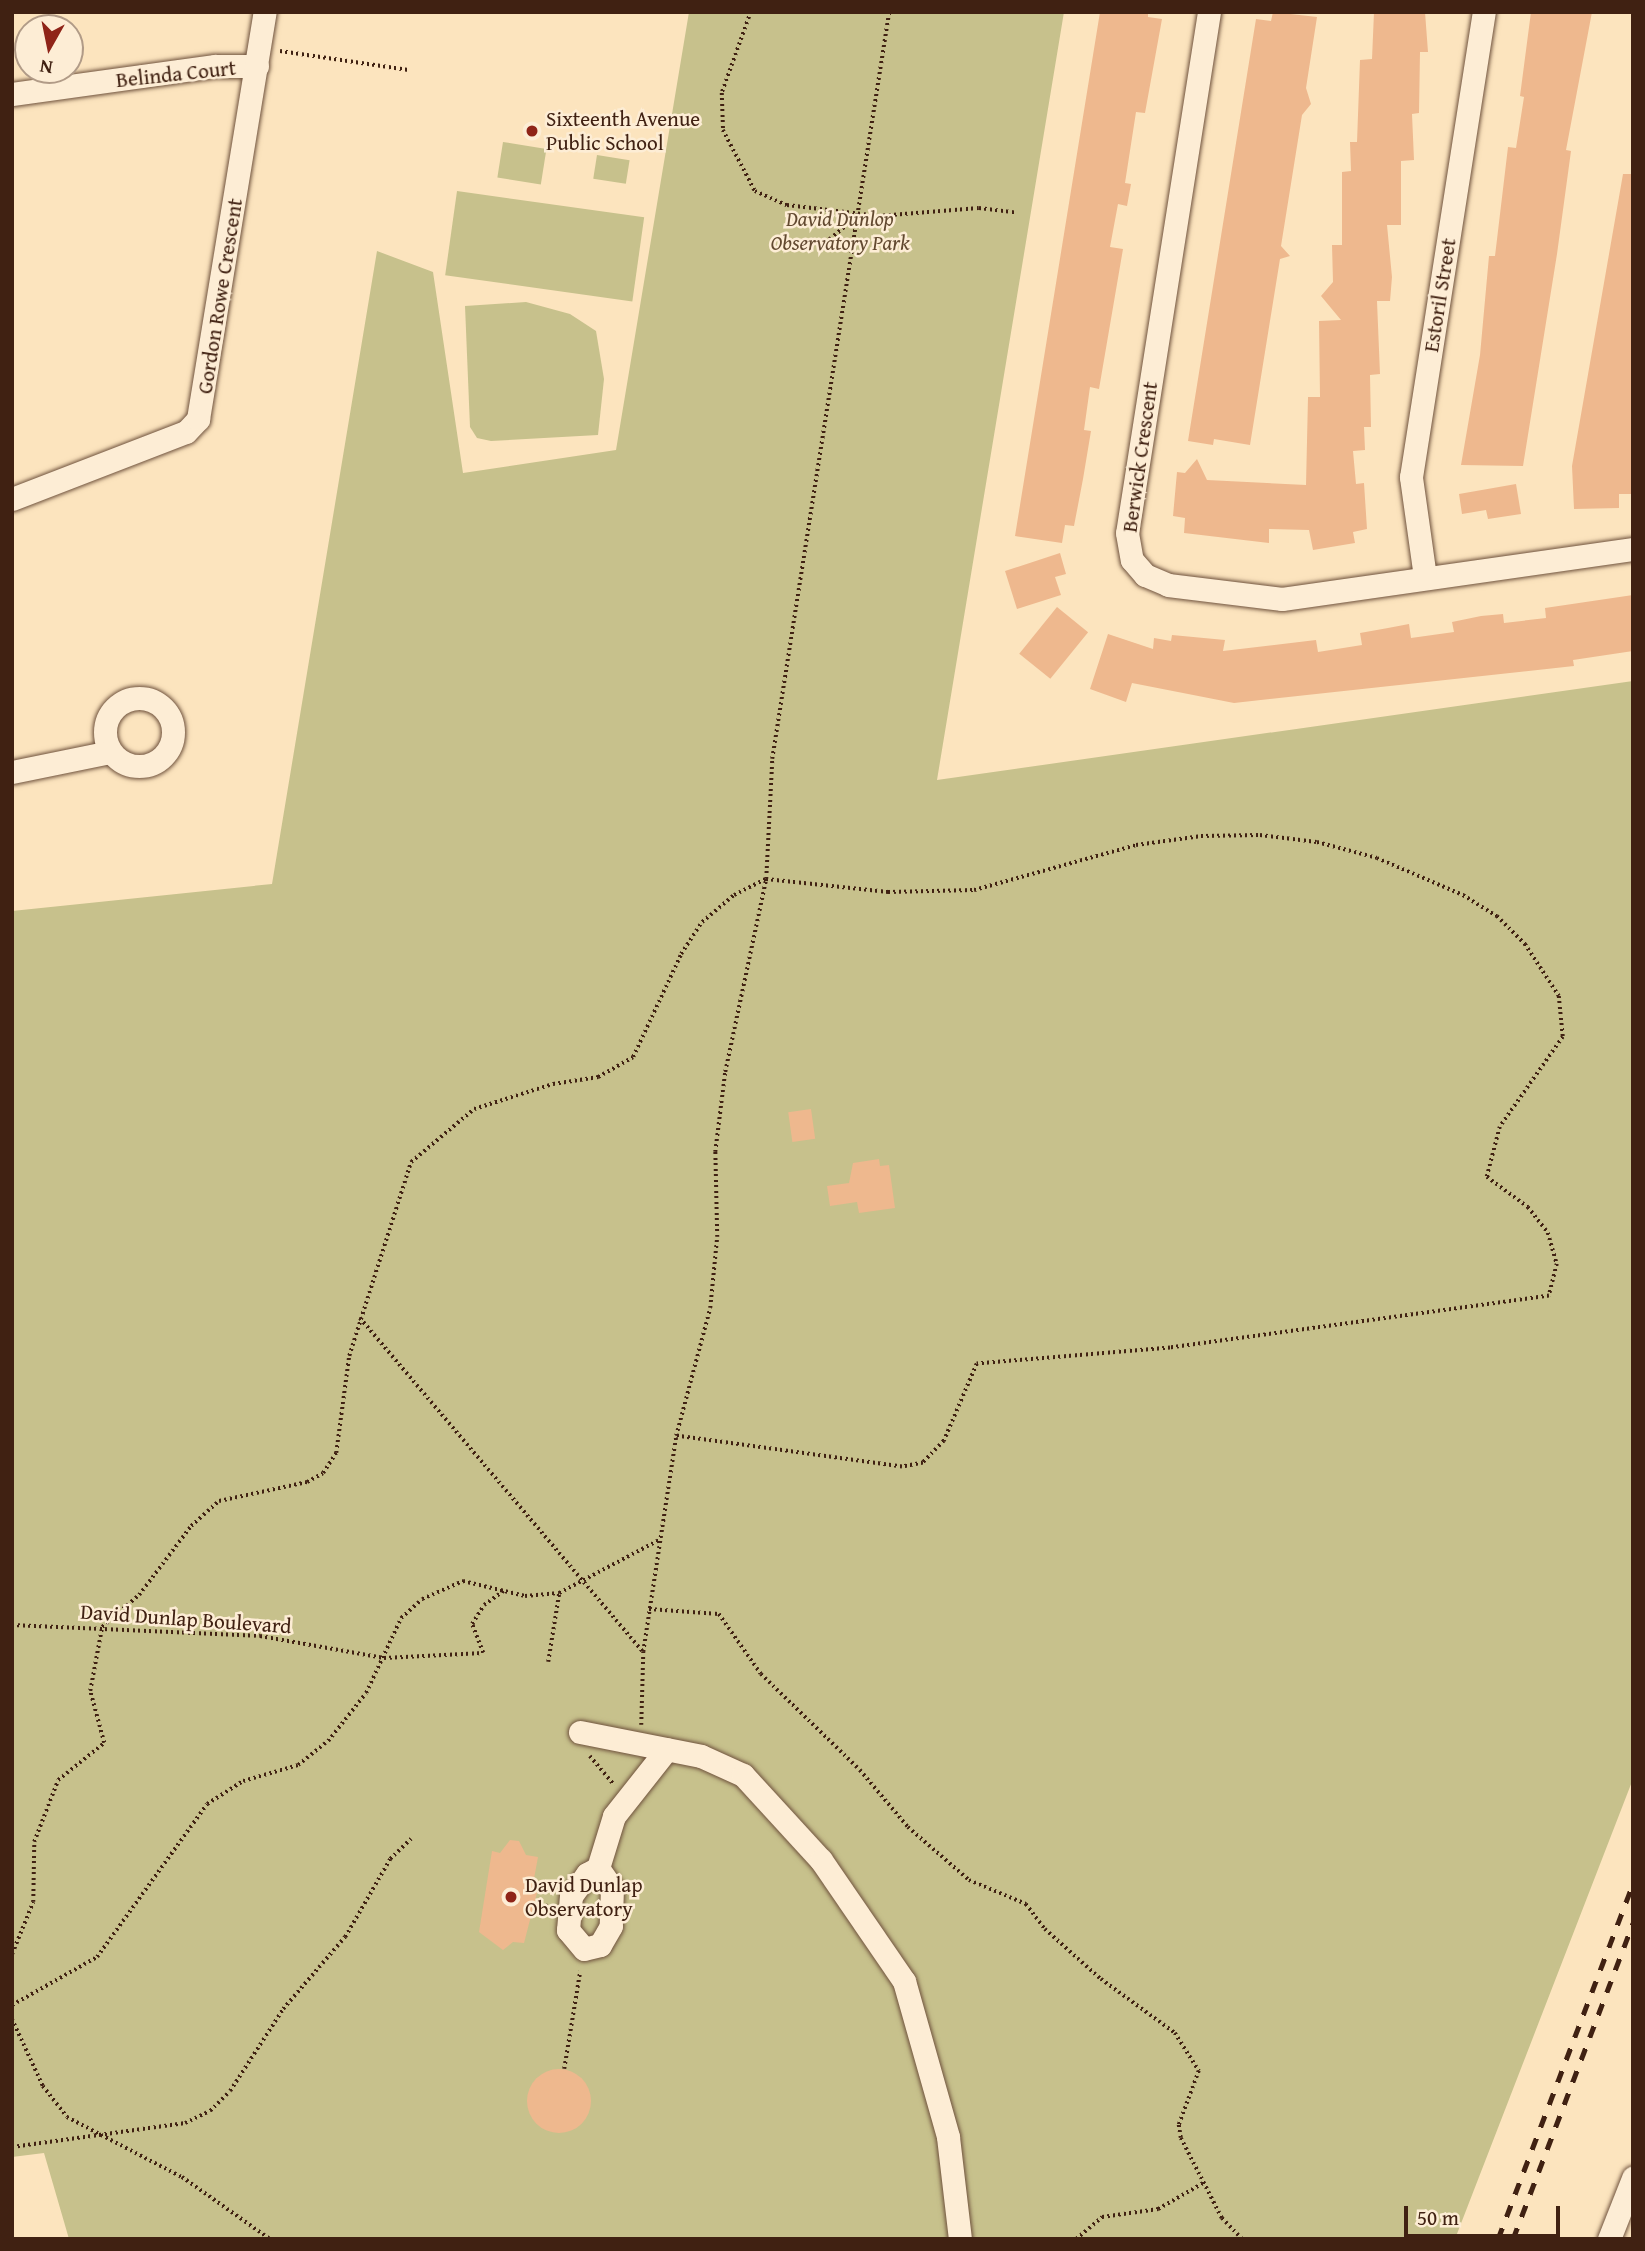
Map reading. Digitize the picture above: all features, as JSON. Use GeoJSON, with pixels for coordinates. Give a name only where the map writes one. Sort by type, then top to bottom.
{"type":"FeatureCollection","features":[{"type":"Feature","properties":{"kind":"street","name":"Gordon Rowe Crescent"},"geometry":{"type":"LineString","coordinates":[[12,499],[186,432],[198,419],[265,12]]}},
{"type":"Feature","properties":{"kind":"street","name":"Berwick Crescent"},"geometry":{"type":"LineString","coordinates":[[1209,12],[1127,533],[1132,560],[1144,575],[1168,585],[1282,599],[1633,549]]}},
{"type":"Feature","properties":{"kind":"street","name":"Estoril Street"},"geometry":{"type":"LineString","coordinates":[[1425,577],[1411,477],[1483,12]]}},
{"type":"Feature","properties":{"kind":"street","name":"Belinda Court"},"geometry":{"type":"LineString","coordinates":[[12,94],[215,66],[259,57]]}},
{"type":"Feature","properties":{"kind":"street"},"geometry":{"type":"LineString","coordinates":[[12,772],[110,752]]}},
{"type":"Feature","properties":{"kind":"street"},"geometry":{"type":"LineString","coordinates":[[582,1739],[640,1744],[701,1756],[743,1775],[821,1860],[904,1980],[948,2137],[960,2239]]}},
{"type":"Feature","properties":{"kind":"street"},"geometry":{"type":"LineString","coordinates":[[598,1868],[612,1888],[611,1926],[600,1945],[584,1950],[572,1941],[568,1909],[578,1884],[598,1868],[614,1816],[667,1749]]}},
{"type":"Feature","properties":{"kind":"street"},"geometry":{"type":"LineString","coordinates":[[1609,2239],[1633,2178]]}},
{"type":"Feature","properties":{"kind":"path"},"geometry":{"type":"LineString","coordinates":[[751,12],[722,93],[723,130],[732,156],[755,191],[787,205],[861,213],[979,208],[1017,212]]}},
{"type":"Feature","properties":{"kind":"path"},"geometry":{"type":"LineString","coordinates":[[640,1744],[643,1652],[649,1609],[676,1436],[709,1308],[717,1237],[715,1152],[766,879],[772,759],[861,213],[889,12]]}},
{"type":"Feature","properties":{"kind":"path"},"geometry":{"type":"LineString","coordinates":[[259,57],[409,70]]}},
{"type":"Feature","properties":{"kind":"path"},"geometry":{"type":"LineString","coordinates":[[821,246],[861,213]]}},
{"type":"Feature","properties":{"kind":"path"},"geometry":{"type":"LineString","coordinates":[[12,1954],[33,1902],[34,1842],[58,1780],[104,1744],[90,1691],[102,1627],[139,1595],[191,1526],[219,1501],[307,1482],[323,1472],[336,1453],[342,1391],[360,1318],[401,1186],[424,1147],[474,1109],[554,1084],[597,1077],[633,1057],[657,997],[702,922],[766,879],[888,892],[974,890],[1136,845],[1201,835],[1259,835],[1317,842],[1377,858],[1463,895],[1497,916],[1525,944],[1559,996],[1565,1022],[1563,1037],[1500,1127],[1487,1177],[1528,1207],[1548,1233],[1557,1264],[1549,1296],[1170,1348],[977,1364],[944,1441],[923,1463],[902,1467],[676,1436]]}},
{"type":"Feature","properties":{"kind":"path"},"geometry":{"type":"LineString","coordinates":[[360,1318],[643,1652]]}},
{"type":"Feature","properties":{"kind":"path"},"geometry":{"type":"LineString","coordinates":[[12,2006],[97,1957],[129,1920],[207,1804],[243,1781],[298,1765],[328,1741],[366,1693],[401,1618],[422,1599],[463,1581],[525,1596],[559,1593],[584,1582],[622,1556],[659,1540]]}},
{"type":"Feature","properties":{"kind":"path","name":"David Dunlap Boulevard"},"geometry":{"type":"LineString","coordinates":[[12,1625],[260,1636],[384,1658],[482,1653],[472,1624],[484,1605],[503,1591]]}},
{"type":"Feature","properties":{"kind":"path"},"geometry":{"type":"LineString","coordinates":[[548,1662],[559,1593]]}},
{"type":"Feature","properties":{"kind":"path"},"geometry":{"type":"LineString","coordinates":[[649,1609],[719,1615],[761,1674],[860,1770],[908,1827],[969,1880],[1026,1905],[1101,1979],[1175,2033],[1199,2071],[1179,2125],[1222,2218],[1242,2239]]}},
{"type":"Feature","properties":{"kind":"path"},"geometry":{"type":"LineString","coordinates":[[582,1739],[626,1801]]}},
{"type":"Feature","properties":{"kind":"path"},"geometry":{"type":"LineString","coordinates":[[12,2147],[185,2123],[210,2110],[230,2091],[283,2009],[345,1937],[390,1859],[411,1839]]}},
{"type":"Feature","properties":{"kind":"path"},"geometry":{"type":"LineString","coordinates":[[536,1904],[557,1908]]}},
{"type":"Feature","properties":{"kind":"path"},"geometry":{"type":"LineString","coordinates":[[564,2069],[584,1950]]}},
{"type":"Feature","properties":{"kind":"path"},"geometry":{"type":"LineString","coordinates":[[12,1977],[12,1990]]}},
{"type":"Feature","properties":{"kind":"path"},"geometry":{"type":"LineString","coordinates":[[12,2019],[43,2086],[67,2117],[182,2177],[270,2239]]}},
{"type":"Feature","properties":{"kind":"path"},"geometry":{"type":"LineString","coordinates":[[1076,2239],[1102,2217],[1158,2209],[1192,2194],[1204,2182]]}},
{"type":"Feature","properties":{"kind":"green space","name":"David Dunlop Observatory Park"},"geometry":{"type":"Polygon","coordinates":[[[689,12],[1064,12],[937,780],[1633,681],[1633,1779],[1455,2239],[69,2239],[44,2153],[12,2157],[12,911],[272,884],[377,251],[433,272],[463,473],[616,450],[689,12]]]}},
{"type":"Feature","properties":{"kind":"green space"},"geometry":{"type":"Polygon","coordinates":[[[503,142],[546,149],[541,184],[497,178],[503,142]]]}},
{"type":"Feature","properties":{"kind":"green space"},"geometry":{"type":"Polygon","coordinates":[[[597,155],[630,160],[626,184],[593,179],[597,155]]]}},
{"type":"Feature","properties":{"kind":"green space"},"geometry":{"type":"Polygon","coordinates":[[[457,191],[644,217],[632,301],[445,275],[457,191]]]}},
{"type":"Feature","properties":{"kind":"green space"},"geometry":{"type":"Polygon","coordinates":[[[526,302],[570,314],[596,331],[604,379],[598,435],[491,441],[477,438],[470,427],[465,306],[526,302]]]}},
{"type":"Feature","properties":{"kind":"building"},"geometry":{"type":"Polygon","coordinates":[[[1100,12],[1148,12],[1148,17],[1162,19],[1145,113],[1136,112],[1125,183],[1131,184],[1127,206],[1118,204],[1110,247],[1123,249],[1099,389],[1090,387],[1084,430],[1091,431],[1083,479],[1074,526],[1065,525],[1062,543],[1015,536],[1100,12]]]}},
{"type":"Feature","properties":{"kind":"building"},"geometry":{"type":"Polygon","coordinates":[[[1273,12],[1317,17],[1306,88],[1311,104],[1302,115],[1281,246],[1290,256],[1280,259],[1250,445],[1214,439],[1213,445],[1188,441],[1256,19],[1271,21],[1273,12]]]}},
{"type":"Feature","properties":{"kind":"building"},"geometry":{"type":"Polygon","coordinates":[[[1374,12],[1425,12],[1428,52],[1420,52],[1419,113],[1412,114],[1414,160],[1401,161],[1401,225],[1387,225],[1392,277],[1390,301],[1377,301],[1380,374],[1370,375],[1371,427],[1364,427],[1365,450],[1353,451],[1356,484],[1364,483],[1367,529],[1353,532],[1355,543],[1313,550],[1309,530],[1269,529],[1269,543],[1184,533],[1185,518],[1173,516],[1177,472],[1185,473],[1197,459],[1207,480],[1306,485],[1308,397],[1320,397],[1319,321],[1341,320],[1321,296],[1333,282],[1332,245],[1342,245],[1342,172],[1351,171],[1350,142],[1357,142],[1360,60],[1372,59],[1374,12]]]}},
{"type":"Feature","properties":{"kind":"building"},"geometry":{"type":"Polygon","coordinates":[[[1531,12],[1592,12],[1566,150],[1571,151],[1557,254],[1523,466],[1461,465],[1480,355],[1489,256],[1495,256],[1508,147],[1516,148],[1524,97],[1520,96],[1531,12]]]}},
{"type":"Feature","properties":{"kind":"building"},"geometry":{"type":"Polygon","coordinates":[[[1623,174],[1633,174],[1631,494],[1619,494],[1619,508],[1574,509],[1572,466],[1623,174]]]}},
{"type":"Feature","properties":{"kind":"building"},"geometry":{"type":"Polygon","coordinates":[[[1516,484],[1521,514],[1488,519],[1486,510],[1462,514],[1459,494],[1516,484]]]}},
{"type":"Feature","properties":{"kind":"building"},"geometry":{"type":"Polygon","coordinates":[[[1060,553],[1066,574],[1055,577],[1061,595],[1017,609],[1005,571],[1060,553]]]}},
{"type":"Feature","properties":{"kind":"building"},"geometry":{"type":"Polygon","coordinates":[[[1633,595],[1633,651],[1573,660],[1574,666],[1234,703],[1132,683],[1126,702],[1090,689],[1108,634],[1153,649],[1154,638],[1171,641],[1172,635],[1225,640],[1223,651],[1316,640],[1318,652],[1362,645],[1360,633],[1409,624],[1411,638],[1454,632],[1452,622],[1481,616],[1503,614],[1504,623],[1546,618],[1545,608],[1633,595]]]}},
{"type":"Feature","properties":{"kind":"building"},"geometry":{"type":"Polygon","coordinates":[[[1057,607],[1088,632],[1050,679],[1019,654],[1057,607]]]}},
{"type":"Feature","properties":{"kind":"building"},"geometry":{"type":"Polygon","coordinates":[[[811,1109],[815,1139],[792,1142],[788,1112],[811,1109]]]}},
{"type":"Feature","properties":{"kind":"building"},"geometry":{"type":"Polygon","coordinates":[[[879,1159],[880,1166],[889,1165],[895,1208],[859,1213],[857,1202],[830,1206],[827,1186],[849,1183],[853,1163],[879,1159]]]}},
{"type":"Feature","properties":{"kind":"building","name":"David Dunlap Observatory"},"geometry":{"type":"Polygon","coordinates":[[[510,1840],[519,1841],[526,1855],[538,1857],[533,1884],[538,1889],[524,1943],[513,1942],[503,1950],[479,1932],[492,1851],[500,1853],[510,1840]]]}},
{"type":"Feature","properties":{"kind":"building"},"geometry":{"type":"Polygon","coordinates":[[[553,2069],[565,2069],[582,2078],[589,2089],[589,2113],[582,2124],[565,2133],[553,2133],[541,2128],[532,2119],[527,2107],[527,2095],[532,2083],[541,2074],[553,2069]]]}},
{"type":"Feature","properties":{"kind":"railway"},"geometry":{"type":"LineString","coordinates":[[1498,2239],[1633,1884]]}},
{"type":"Feature","properties":{"kind":"railway"},"geometry":{"type":"LineString","coordinates":[[1513,2239],[1633,1923]]}},
{"type":"Feature","properties":{"kind":"place","name":"Sixteenth Avenue Public School"},"geometry":{"type":"Point","coordinates":[532,131]}},
{"type":"Feature","properties":{"kind":"place","name":"David Dunlap Observatory"},"geometry":{"type":"Point","coordinates":[511,1897]}}]}
